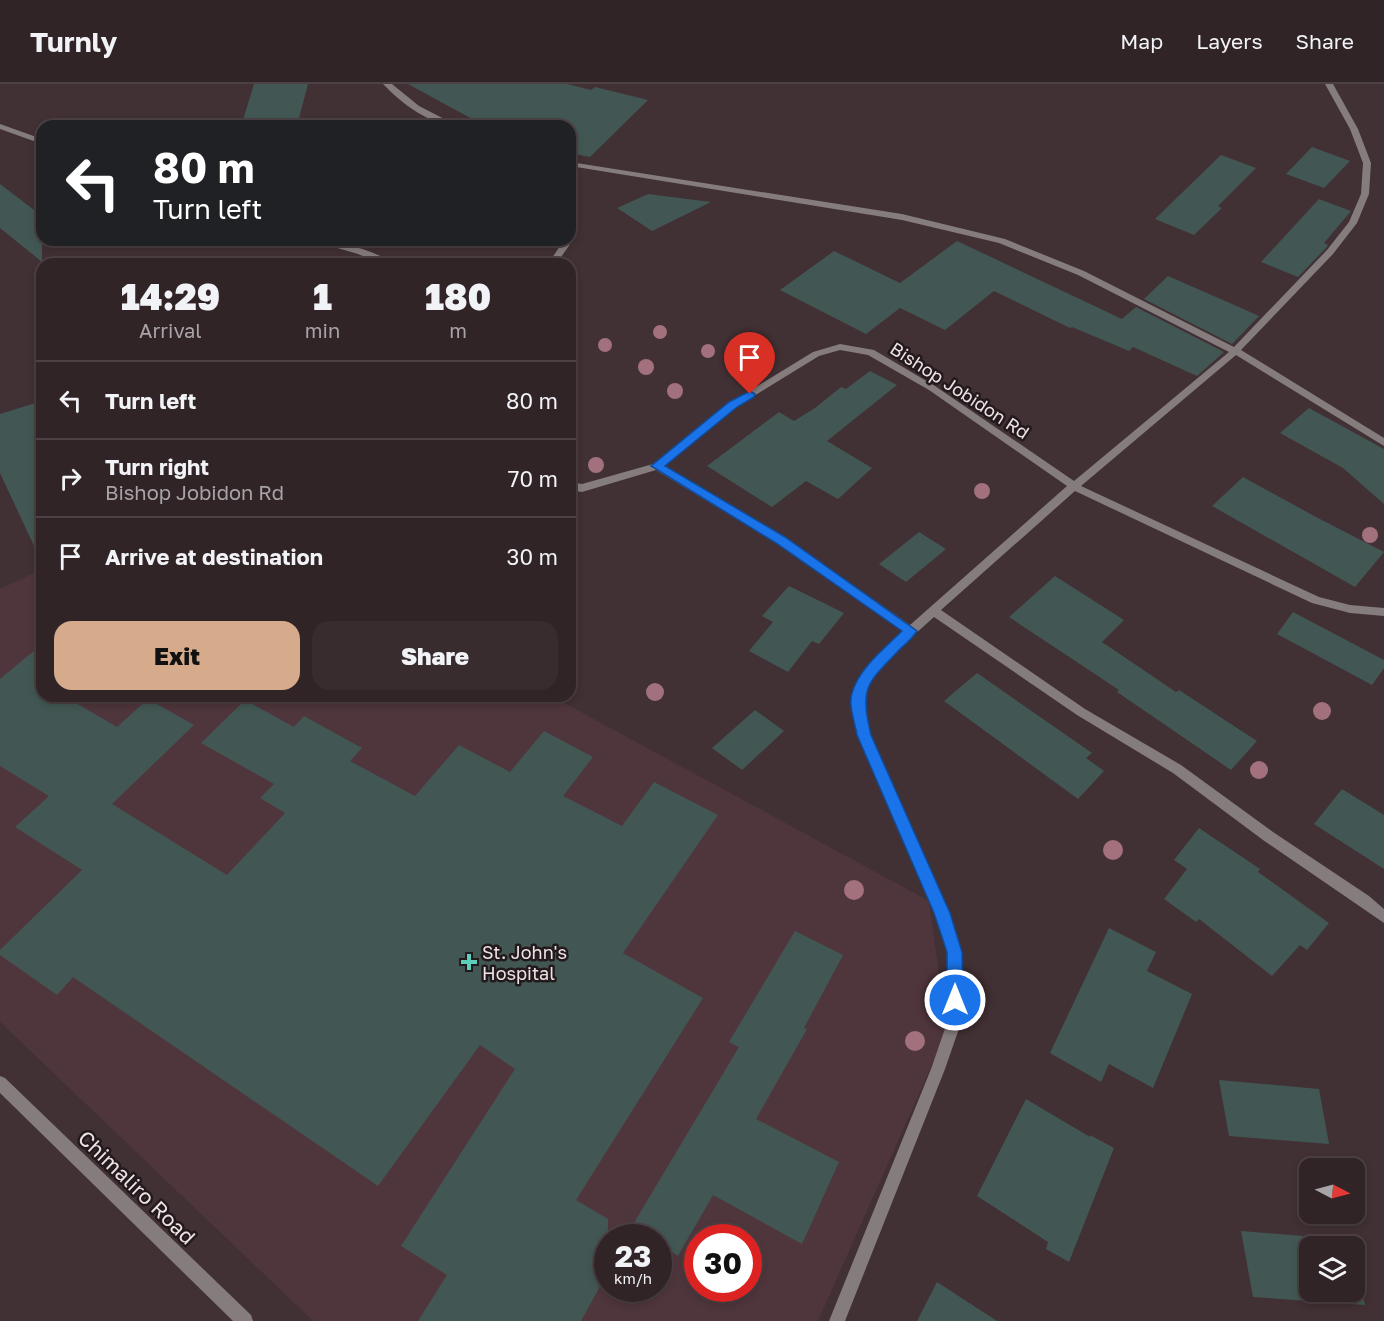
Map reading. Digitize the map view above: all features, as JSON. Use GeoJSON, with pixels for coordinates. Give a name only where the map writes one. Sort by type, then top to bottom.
{"type":"FeatureCollection","features":[{"type":"Feature","properties":{"kind":"street"},"geometry":{"type":"LineString","coordinates":[[387,84],[416,108],[441,120]]}},
{"type":"Feature","properties":{"kind":"street"},"geometry":{"type":"LineString","coordinates":[[837,1321],[938,1069],[955,1020],[954,952],[942,913],[864,735],[858,694],[869,673],[911,631],[1235,351],[1330,252],[1353,223],[1365,194],[1367,164],[1354,129],[1329,84]]}},
{"type":"Feature","properties":{"kind":"street"},"geometry":{"type":"LineString","coordinates":[[0,126],[36,140]]}},
{"type":"Feature","properties":{"kind":"street"},"geometry":{"type":"LineString","coordinates":[[576,165],[902,217],[979,234],[1025,249],[1081,273],[1235,351],[1384,443]]}},
{"type":"Feature","properties":{"kind":"street"},"geometry":{"type":"LineString","coordinates":[[338,246],[375,258]]}},
{"type":"Feature","properties":{"kind":"street","name":"Bishop Jobidon Rd"},"geometry":{"type":"LineString","coordinates":[[576,487],[582,488],[657,466],[733,405],[816,354],[840,347],[871,352],[932,388],[1075,487],[1316,600],[1350,609],[1384,612]]}},
{"type":"Feature","properties":{"kind":"street"},"geometry":{"type":"LineString","coordinates":[[657,466],[780,540],[911,631]]}},
{"type":"Feature","properties":{"kind":"street"},"geometry":{"type":"LineString","coordinates":[[934,611],[1081,712],[1176,769],[1268,836],[1364,900],[1384,917]]}},
{"type":"Feature","properties":{"kind":"street","name":"Chimaliro Road"},"geometry":{"type":"LineString","coordinates":[[0,1083],[245,1321]]}},
{"type":"Feature","properties":{"kind":"shaded area","name":"St. John's Hospital"},"geometry":{"type":"Polygon","coordinates":[[[36,572],[36,702],[563,702],[929,901],[947,1031],[818,1321],[313,1321],[0,1022],[0,589],[36,572]]]}},
{"type":"Feature","properties":{"kind":"building"},"geometry":{"type":"Polygon","coordinates":[[[254,84],[308,84],[299,118],[243,120],[254,84]]]}},
{"type":"Feature","properties":{"kind":"building"},"geometry":{"type":"Polygon","coordinates":[[[408,84],[567,84],[591,90],[595,87],[648,100],[590,157],[576,154],[576,120],[474,120],[408,84]]]}},
{"type":"Feature","properties":{"kind":"building"},"geometry":{"type":"Polygon","coordinates":[[[1312,147],[1350,161],[1324,188],[1286,174],[1312,147]]]}},
{"type":"Feature","properties":{"kind":"building"},"geometry":{"type":"Polygon","coordinates":[[[1221,155],[1256,168],[1218,206],[1222,208],[1194,235],[1155,219],[1221,155]]]}},
{"type":"Feature","properties":{"kind":"building"},"geometry":{"type":"Polygon","coordinates":[[[0,184],[36,211],[36,246],[42,246],[42,258],[37,258],[0,228],[0,184]]]}},
{"type":"Feature","properties":{"kind":"building"},"geometry":{"type":"Polygon","coordinates":[[[648,194],[711,202],[652,231],[617,208],[648,194]]]}},
{"type":"Feature","properties":{"kind":"building"},"geometry":{"type":"Polygon","coordinates":[[[1319,199],[1351,211],[1324,243],[1328,245],[1325,249],[1298,277],[1261,262],[1319,199]]]}},
{"type":"Feature","properties":{"kind":"building"},"geometry":{"type":"Polygon","coordinates":[[[957,241],[1122,319],[1136,307],[1224,352],[1197,376],[1133,347],[1129,351],[1070,328],[994,291],[945,330],[900,308],[866,334],[780,290],[834,251],[900,283],[957,241]]]}},
{"type":"Feature","properties":{"kind":"building"},"geometry":{"type":"Polygon","coordinates":[[[1168,276],[1259,316],[1232,344],[1144,299],[1168,276]]]}},
{"type":"Feature","properties":{"kind":"building"},"geometry":{"type":"Polygon","coordinates":[[[870,371],[897,385],[827,441],[872,468],[838,499],[806,481],[772,507],[707,466],[779,412],[794,421],[841,387],[846,389],[870,371]]]}},
{"type":"Feature","properties":{"kind":"building"},"geometry":{"type":"Polygon","coordinates":[[[36,403],[36,550],[0,473],[0,414],[36,403]]]}},
{"type":"Feature","properties":{"kind":"building"},"geometry":{"type":"Polygon","coordinates":[[[1309,408],[1384,449],[1384,504],[1343,468],[1280,433],[1309,408]]]}},
{"type":"Feature","properties":{"kind":"building"},"geometry":{"type":"Polygon","coordinates":[[[1243,477],[1384,552],[1355,587],[1212,506],[1243,477]]]}},
{"type":"Feature","properties":{"kind":"building"},"geometry":{"type":"Polygon","coordinates":[[[919,532],[946,549],[906,582],[879,564],[919,532]]]}},
{"type":"Feature","properties":{"kind":"building"},"geometry":{"type":"Polygon","coordinates":[[[1055,576],[1124,620],[1102,642],[1176,692],[1179,690],[1257,741],[1231,770],[1117,692],[1119,690],[1009,617],[1055,576]]]}},
{"type":"Feature","properties":{"kind":"building"},"geometry":{"type":"Polygon","coordinates":[[[789,586],[844,613],[819,644],[812,641],[788,672],[749,651],[773,622],[762,616],[789,586]]]}},
{"type":"Feature","properties":{"kind":"building"},"geometry":{"type":"Polygon","coordinates":[[[1293,612],[1384,660],[1384,668],[1372,685],[1277,634],[1293,612]]]}},
{"type":"Feature","properties":{"kind":"building"},"geometry":{"type":"Polygon","coordinates":[[[36,649],[36,702],[74,702],[117,727],[145,702],[153,702],[194,725],[112,804],[227,875],[285,813],[260,798],[274,784],[201,743],[243,702],[249,702],[294,727],[304,716],[362,748],[350,761],[415,796],[459,745],[510,772],[544,731],[593,757],[563,796],[622,826],[654,782],[718,815],[623,953],[703,998],[576,1200],[608,1219],[608,1224],[594,1224],[594,1297],[581,1321],[418,1321],[447,1275],[401,1246],[515,1069],[480,1045],[378,1186],[73,977],[57,995],[0,955],[0,950],[82,870],[15,827],[49,796],[0,766],[0,679],[36,649]]]}},
{"type":"Feature","properties":{"kind":"building"},"geometry":{"type":"Polygon","coordinates":[[[977,673],[1092,753],[1086,758],[1104,771],[1078,799],[944,701],[977,673]]]}},
{"type":"Feature","properties":{"kind":"building"},"geometry":{"type":"Polygon","coordinates":[[[755,710],[784,731],[742,770],[712,748],[755,710]]]}},
{"type":"Feature","properties":{"kind":"building"},"geometry":{"type":"Polygon","coordinates":[[[1342,789],[1384,815],[1384,869],[1314,824],[1342,789]]]}},
{"type":"Feature","properties":{"kind":"building"},"geometry":{"type":"Polygon","coordinates":[[[1199,828],[1260,869],[1258,872],[1329,923],[1307,950],[1300,945],[1272,976],[1199,919],[1196,922],[1164,899],[1187,869],[1174,860],[1199,828]]]}},
{"type":"Feature","properties":{"kind":"building"},"geometry":{"type":"Polygon","coordinates":[[[1109,928],[1156,952],[1147,971],[1192,994],[1153,1088],[1109,1064],[1101,1082],[1050,1053],[1109,928]]]}},
{"type":"Feature","properties":{"kind":"building"},"geometry":{"type":"Polygon","coordinates":[[[795,931],[843,955],[804,1028],[807,1029],[756,1119],[839,1162],[802,1244],[713,1195],[696,1224],[684,1224],[684,1246],[678,1256],[672,1252],[672,1224],[633,1224],[739,1047],[729,1042],[795,931]]]}},
{"type":"Feature","properties":{"kind":"building"},"geometry":{"type":"Polygon","coordinates":[[[1219,1080],[1319,1089],[1329,1144],[1229,1136],[1219,1080]]]}},
{"type":"Feature","properties":{"kind":"building"},"geometry":{"type":"Polygon","coordinates":[[[1026,1099],[1090,1137],[1090,1135],[1114,1148],[1069,1262],[1046,1249],[1048,1242],[977,1196],[1026,1099]]]}},
{"type":"Feature","properties":{"kind":"building"},"geometry":{"type":"Polygon","coordinates":[[[1241,1231],[1303,1236],[1299,1236],[1299,1300],[1253,1297],[1241,1231]]]}},
{"type":"Feature","properties":{"kind":"building"},"geometry":{"type":"Polygon","coordinates":[[[937,1282],[997,1321],[917,1321],[937,1282]]]}},
{"type":"Feature","properties":{"kind":"building"},"geometry":{"type":"Polygon","coordinates":[[[1323,1302],[1364,1302],[1365,1305],[1323,1302]]]}},
{"type":"Feature","properties":{"kind":"place","name":"St. John's Hospital"},"geometry":{"type":"Point","coordinates":[469,962]}},
{"type":"Feature","properties":{"kind":"route"},"geometry":{"type":"LineString","coordinates":[[750,394],[657,466],[780,540],[911,631],[881,658],[869,673],[858,694],[860,717],[864,735],[942,913],[954,952],[955,1000]]}}]}
